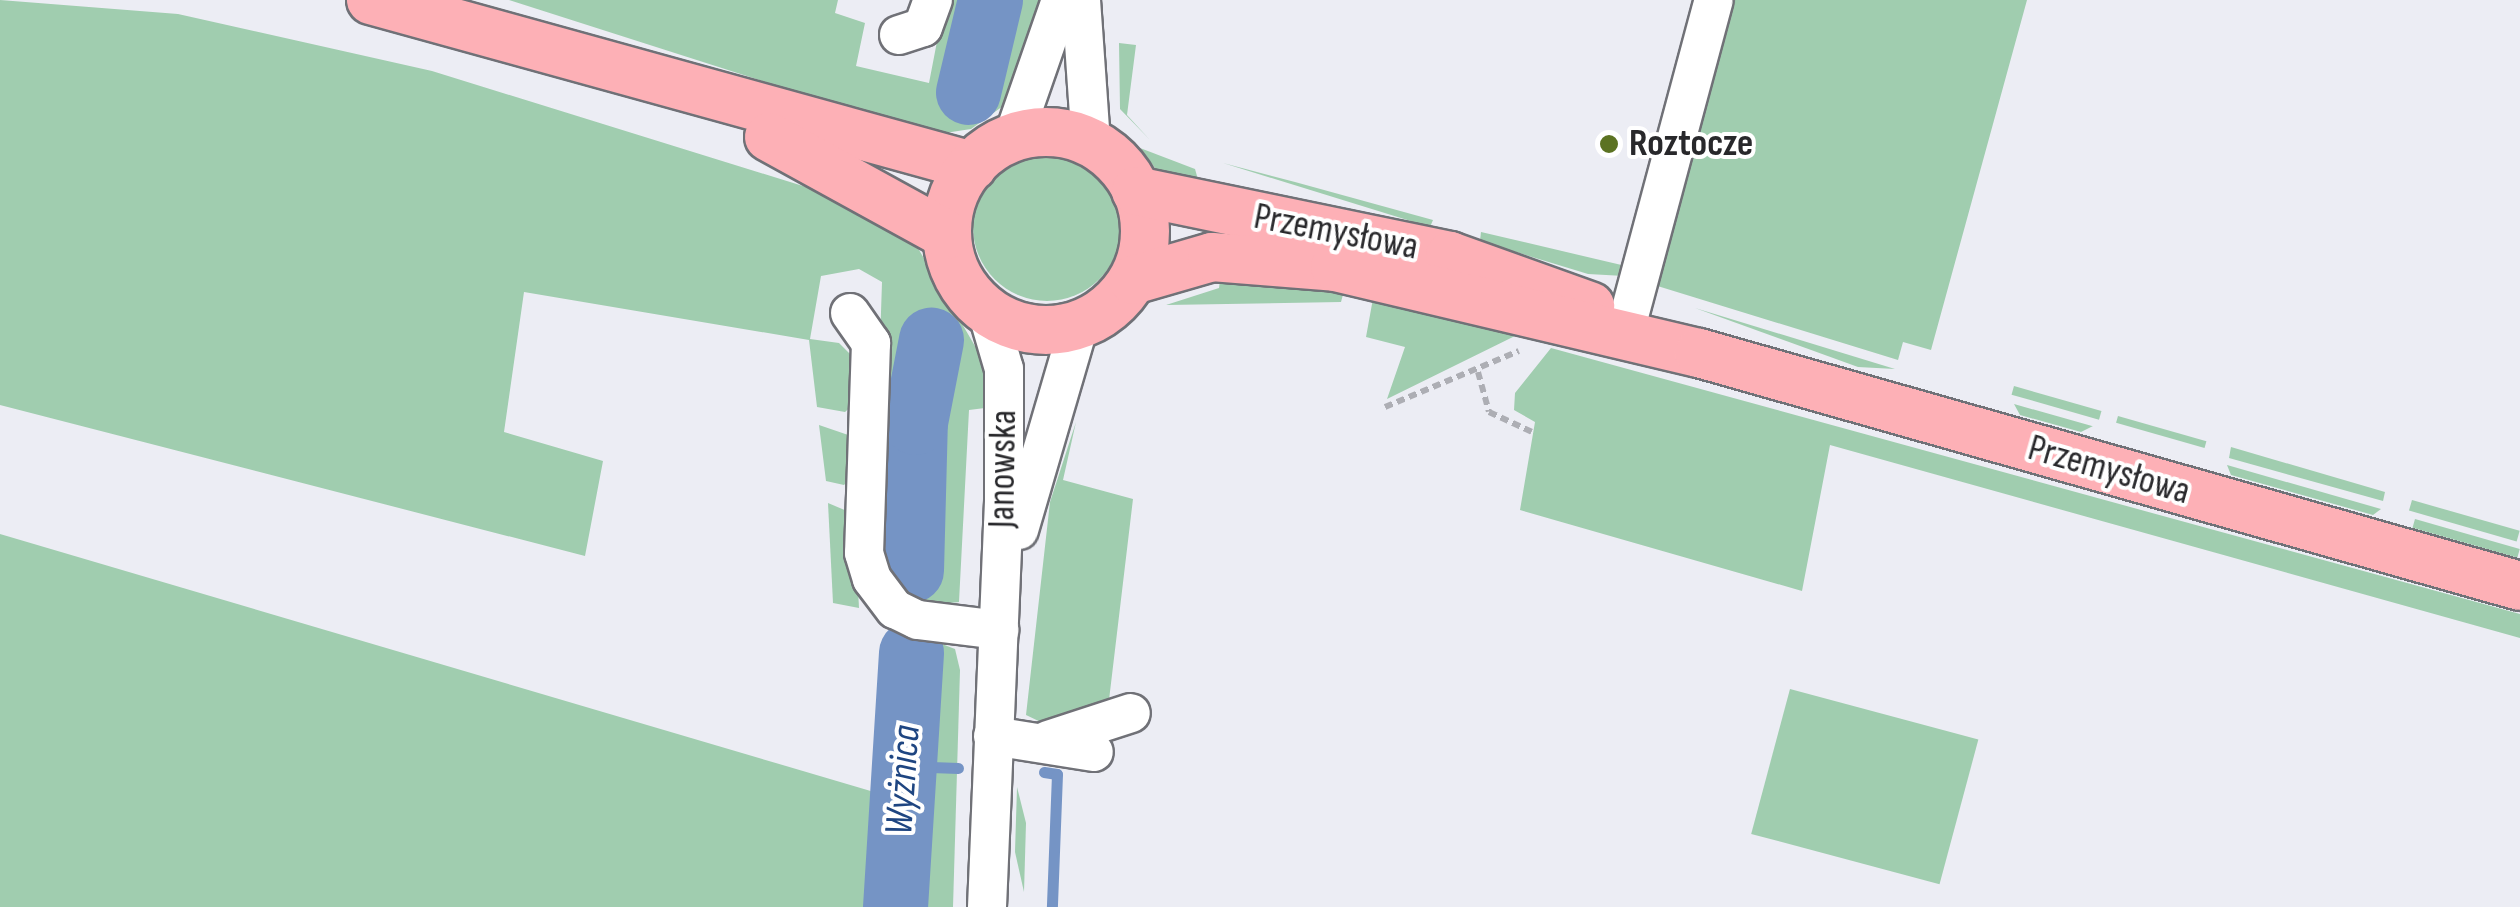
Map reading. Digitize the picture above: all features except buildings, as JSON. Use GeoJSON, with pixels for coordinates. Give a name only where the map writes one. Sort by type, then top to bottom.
{"type":"FeatureCollection","features":[{"type":"Feature","properties":{"kind":"main road"},"geometry":{"type":"LineString","coordinates":[[371,0],[648,82],[972,166]]}},
{"type":"Feature","properties":{"kind":"main road"},"geometry":{"type":"LineString","coordinates":[[648,82],[825,162],[947,235]]}},
{"type":"Feature","properties":{"kind":"main road"},"geometry":{"type":"LineString","coordinates":[[1044,132],[1090,143],[1136,191],[1145,220],[1133,280],[1079,325],[1037,330],[987,311],[964,285],[947,235],[972,166],[1013,138],[1044,132]]}},
{"type":"Feature","properties":{"kind":"main road","name":"Przemysłowa"},"geometry":{"type":"LineString","coordinates":[[1136,191],[1450,256],[1628,320],[1698,354]]}},
{"type":"Feature","properties":{"kind":"main road","name":"Przemysłowa"},"geometry":{"type":"LineString","coordinates":[[1133,280],[1184,260],[1266,256],[1698,354],[2520,586]]}},
{"type":"Feature","properties":{"kind":"street"},"geometry":{"type":"LineString","coordinates":[[899,35],[923,27],[933,0]]}},
{"type":"Feature","properties":{"kind":"street"},"geometry":{"type":"LineString","coordinates":[[1013,138],[1060,0]]}},
{"type":"Feature","properties":{"kind":"street"},"geometry":{"type":"LineString","coordinates":[[1081,0],[1090,143]]}},
{"type":"Feature","properties":{"kind":"street"},"geometry":{"type":"LineString","coordinates":[[1628,320],[1714,0]]}},
{"type":"Feature","properties":{"kind":"street","name":"Janowska"},"geometry":{"type":"LineString","coordinates":[[986,907],[999,630],[1004,369],[987,311]]}},
{"type":"Feature","properties":{"kind":"street"},"geometry":{"type":"LineString","coordinates":[[850,313],[871,343],[864,552],[872,579],[894,609],[918,620],[999,630]]}},
{"type":"Feature","properties":{"kind":"street","name":"Janowska"},"geometry":{"type":"LineString","coordinates":[[999,630],[1024,502],[1079,325]]}},
{"type":"Feature","properties":{"kind":"street"},"geometry":{"type":"LineString","coordinates":[[1048,740],[1131,712]]}},
{"type":"Feature","properties":{"kind":"street"},"geometry":{"type":"LineString","coordinates":[[992,736],[1048,740],[1094,752]]}},
{"type":"Feature","properties":{"kind":"path"},"geometry":{"type":"LineString","coordinates":[[1385,407],[1514,356],[1536,320]]}},
{"type":"Feature","properties":{"kind":"path"},"geometry":{"type":"LineString","coordinates":[[1478,372],[1489,412],[1532,432]]}},
{"type":"Feature","properties":{"kind":"green space"},"geometry":{"type":"Polygon","coordinates":[[[0,0],[178,14],[432,71],[835,196],[915,243],[986,365],[985,408],[969,410],[959,602],[923,606],[893,591],[874,523],[882,282],[859,269],[821,276],[810,339],[839,343],[857,361],[858,400],[845,412],[817,407],[809,340],[524,292],[504,432],[603,461],[585,556],[0,405],[0,0]]]}},
{"type":"Feature","properties":{"kind":"green space"},"geometry":{"type":"Polygon","coordinates":[[[509,0],[838,0],[835,13],[865,23],[856,66],[929,83],[945,0],[1041,0],[1010,101],[971,129],[932,135],[509,0]]]}},
{"type":"Feature","properties":{"kind":"green space"},"geometry":{"type":"Polygon","coordinates":[[[1724,0],[2027,0],[1931,350],[1903,342],[1898,360],[1651,284],[1724,0]]]}},
{"type":"Feature","properties":{"kind":"green space"},"geometry":{"type":"Polygon","coordinates":[[[1119,43],[1136,45],[1127,115],[1150,140],[1120,109],[1119,43]]]}},
{"type":"Feature","properties":{"kind":"green space"},"geometry":{"type":"Polygon","coordinates":[[[1140,148],[1195,169],[1201,190],[1161,176],[1140,148]]]}},
{"type":"Feature","properties":{"kind":"green space"},"geometry":{"type":"Polygon","coordinates":[[[1047,153],[1075,158],[1100,174],[1116,199],[1121,227],[1116,255],[1100,280],[1075,296],[1047,301],[1019,296],[994,280],[978,255],[973,227],[978,199],[994,174],[1019,158],[1047,153]]]}},
{"type":"Feature","properties":{"kind":"green space"},"geometry":{"type":"Polygon","coordinates":[[[1223,163],[1295,182],[1433,220],[1430,227],[1223,163]]]}},
{"type":"Feature","properties":{"kind":"green space"},"geometry":{"type":"Polygon","coordinates":[[[1481,232],[1630,267],[1624,276],[1588,274],[1480,241],[1481,232]]]}},
{"type":"Feature","properties":{"kind":"green space"},"geometry":{"type":"Polygon","coordinates":[[[1221,272],[1345,287],[1341,302],[1166,305],[1219,288],[1221,272]]]}},
{"type":"Feature","properties":{"kind":"green space"},"geometry":{"type":"Polygon","coordinates":[[[1374,293],[1519,334],[1387,399],[1405,347],[1366,337],[1374,293]]]}},
{"type":"Feature","properties":{"kind":"green space"},"geometry":{"type":"Polygon","coordinates":[[[1695,308],[1895,369],[1858,367],[1695,308]]]}},
{"type":"Feature","properties":{"kind":"green space"},"geometry":{"type":"Polygon","coordinates":[[[1551,348],[2520,614],[2520,638],[1830,445],[1802,591],[1520,510],[1535,422],[1514,410],[1515,393],[1551,348]]]}},
{"type":"Feature","properties":{"kind":"green space"},"geometry":{"type":"Polygon","coordinates":[[[2014,386],[2101,411],[2099,420],[2012,395],[2014,386]]]}},
{"type":"Feature","properties":{"kind":"green space"},"geometry":{"type":"Polygon","coordinates":[[[2014,404],[2093,426],[2081,432],[2020,415],[2014,404]]]}},
{"type":"Feature","properties":{"kind":"green space"},"geometry":{"type":"Polygon","coordinates":[[[2118,416],[2206,441],[2205,448],[2116,423],[2118,416]]]}},
{"type":"Feature","properties":{"kind":"green space"},"geometry":{"type":"Polygon","coordinates":[[[1076,422],[1063,480],[1133,499],[1109,700],[1047,725],[1026,715],[1050,502],[1076,422]]]}},
{"type":"Feature","properties":{"kind":"green space"},"geometry":{"type":"Polygon","coordinates":[[[819,425],[857,438],[856,473],[844,485],[826,481],[819,425]]]}},
{"type":"Feature","properties":{"kind":"green space"},"geometry":{"type":"Polygon","coordinates":[[[2231,447],[2385,492],[2383,501],[2229,458],[2231,447]]]}},
{"type":"Feature","properties":{"kind":"green space"},"geometry":{"type":"Polygon","coordinates":[[[2227,465],[2381,509],[2373,515],[2231,475],[2227,465]]]}},
{"type":"Feature","properties":{"kind":"green space"},"geometry":{"type":"Polygon","coordinates":[[[2412,500],[2520,531],[2517,541],[2409,511],[2412,500]]]}},
{"type":"Feature","properties":{"kind":"green space"},"geometry":{"type":"Polygon","coordinates":[[[828,503],[854,514],[859,608],[833,603],[828,503]]]}},
{"type":"Feature","properties":{"kind":"green space"},"geometry":{"type":"Polygon","coordinates":[[[2415,519],[2520,549],[2517,558],[2413,528],[2415,519]]]}},
{"type":"Feature","properties":{"kind":"green space"},"geometry":{"type":"Polygon","coordinates":[[[0,534],[891,797],[884,907],[0,907],[0,534]]]}},
{"type":"Feature","properties":{"kind":"green space"},"geometry":{"type":"Polygon","coordinates":[[[921,636],[955,649],[960,670],[953,907],[906,907],[921,636]]]}},
{"type":"Feature","properties":{"kind":"green space"},"geometry":{"type":"Polygon","coordinates":[[[1790,689],[1978,739],[1940,884],[1751,834],[1790,689]]]}},
{"type":"Feature","properties":{"kind":"green space"},"geometry":{"type":"Polygon","coordinates":[[[1017,787],[1026,823],[1024,892],[1015,852],[1017,787]]]}},
{"type":"Feature","properties":{"kind":"waterway","name":"Wyżnica"},"geometry":{"type":"LineString","coordinates":[[968,92],[990,0]]}},
{"type":"Feature","properties":{"kind":"waterway","name":"Wyżnica"},"geometry":{"type":"LineString","coordinates":[[911,570],[915,422],[931,340]]}},
{"type":"Feature","properties":{"kind":"waterway","name":"Wyżnica"},"geometry":{"type":"LineString","coordinates":[[895,907],[911,653]]}},
{"type":"Feature","properties":{"kind":"waterway"},"geometry":{"type":"LineString","coordinates":[[904,766],[958,768]]}},
{"type":"Feature","properties":{"kind":"waterway"},"geometry":{"type":"LineString","coordinates":[[1044,772],[1057,774],[1052,907]]}},
{"type":"Feature","properties":{"kind":"place","name":"Roztocze"},"geometry":{"type":"Point","coordinates":[1609,144]}}]}
